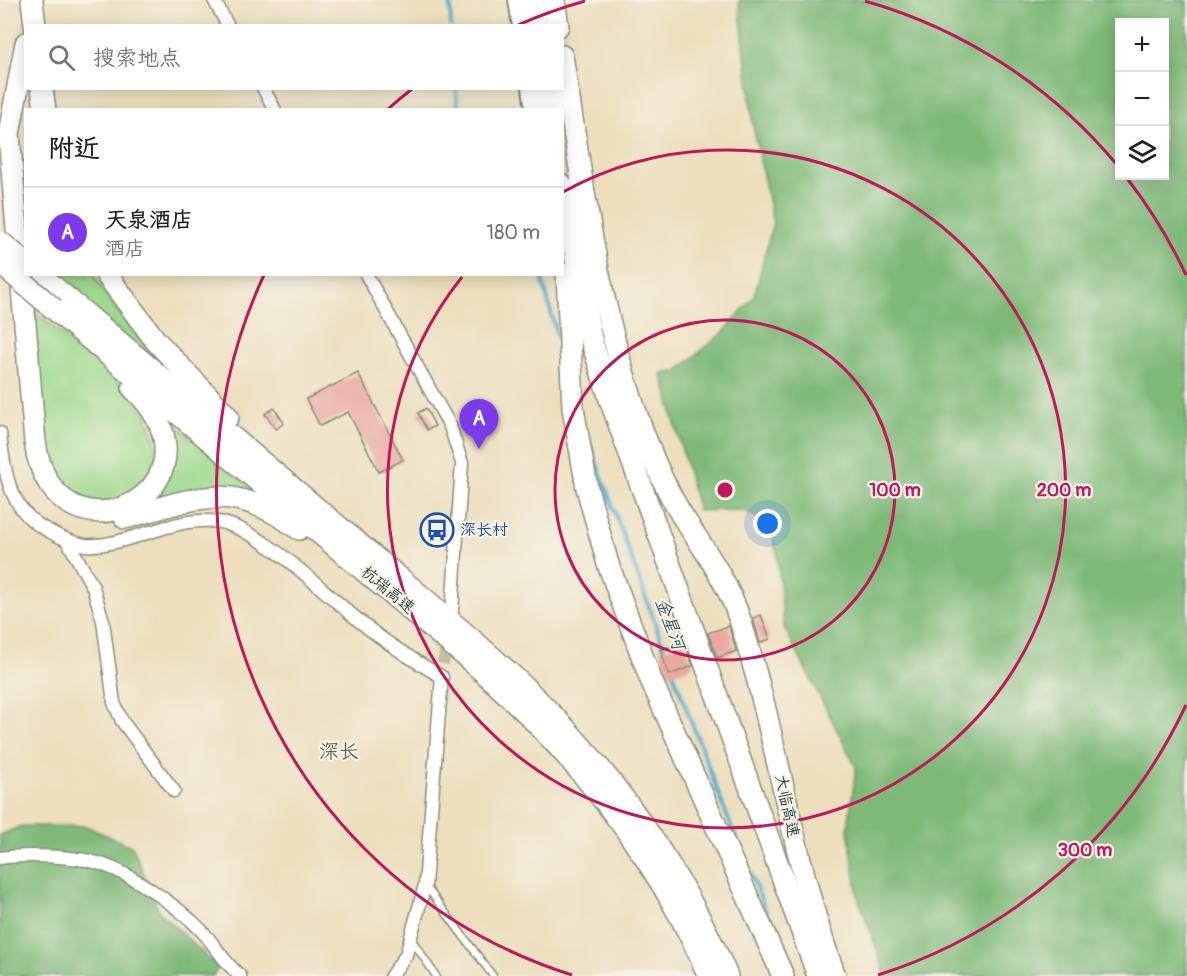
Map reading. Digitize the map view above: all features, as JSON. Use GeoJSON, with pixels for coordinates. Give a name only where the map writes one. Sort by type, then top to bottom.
{"type":"FeatureCollection","features":[{"type":"Feature","properties":{"kind":"highway"},"geometry":{"type":"LineString","coordinates":[[533,0],[537,24]]}},
{"type":"Feature","properties":{"kind":"highway"},"geometry":{"type":"LineString","coordinates":[[554,0],[558,24]]}},
{"type":"Feature","properties":{"kind":"highway"},"geometry":{"type":"LineString","coordinates":[[24,54],[9,134],[36,452],[42,472],[50,485],[72,505],[91,512],[122,509],[140,499],[159,475],[165,456],[160,425],[140,395],[54,309]]}},
{"type":"Feature","properties":{"kind":"highway"},"geometry":{"type":"LineString","coordinates":[[564,77],[577,212],[568,295],[573,408],[587,488],[608,564],[651,680],[783,976]]}},
{"type":"Feature","properties":{"kind":"highway"},"geometry":{"type":"LineString","coordinates":[[42,90],[45,108]]}},
{"type":"Feature","properties":{"kind":"highway"},"geometry":{"type":"LineString","coordinates":[[547,90],[550,108]]}},
{"type":"Feature","properties":{"kind":"highway"},"geometry":{"type":"LineString","coordinates":[[0,155],[27,454],[35,478],[49,498],[68,513],[102,522],[127,518],[196,497],[234,499],[280,517],[381,584]]}},
{"type":"Feature","properties":{"kind":"highway"},"geometry":{"type":"LineString","coordinates":[[564,189],[577,212]]}},
{"type":"Feature","properties":{"kind":"highway","name":"大临高速"},"geometry":{"type":"LineString","coordinates":[[577,212],[594,252],[614,339],[644,435],[662,480],[728,591],[745,635],[767,714],[800,867],[818,929],[835,976]]}},
{"type":"Feature","properties":{"kind":"highway","name":"大临高速"},"geometry":{"type":"LineString","coordinates":[[577,212],[591,339],[818,976]]}},
{"type":"Feature","properties":{"kind":"highway"},"geometry":{"type":"LineString","coordinates":[[0,242],[24,261]]}},
{"type":"Feature","properties":{"kind":"highway","name":"杭瑞高速"},"geometry":{"type":"LineString","coordinates":[[0,263],[507,693],[586,778],[653,870],[682,920],[710,976]]}},
{"type":"Feature","properties":{"kind":"highway"},"geometry":{"type":"LineString","coordinates":[[107,276],[140,322],[193,382],[346,533]]}},
{"type":"Feature","properties":{"kind":"highway","name":"杭瑞高速"},"geometry":{"type":"LineString","coordinates":[[46,280],[496,661],[580,745],[634,813],[667,861],[696,912],[727,976]]}},
{"type":"Feature","properties":{"kind":"street"},"geometry":{"type":"LineString","coordinates":[[214,0],[227,24]]}},
{"type":"Feature","properties":{"kind":"street"},"geometry":{"type":"LineString","coordinates":[[517,0],[521,24]]}},
{"type":"Feature","properties":{"kind":"street"},"geometry":{"type":"LineString","coordinates":[[264,90],[274,108]]}},
{"type":"Feature","properties":{"kind":"street"},"geometry":{"type":"LineString","coordinates":[[531,90],[534,108]]}},
{"type":"Feature","properties":{"kind":"street"},"geometry":{"type":"LineString","coordinates":[[367,276],[450,426],[462,463],[452,612]]}},
{"type":"Feature","properties":{"kind":"street"},"geometry":{"type":"LineString","coordinates":[[563,276],[568,295]]}},
{"type":"Feature","properties":{"kind":"street"},"geometry":{"type":"LineString","coordinates":[[0,433],[5,476],[20,506],[43,528],[67,540],[86,545],[196,522],[223,523],[274,551],[364,626],[442,678]]}},
{"type":"Feature","properties":{"kind":"street"},"geometry":{"type":"LineString","coordinates":[[67,540],[93,586],[103,621],[114,703],[122,721],[174,791]]}},
{"type":"Feature","properties":{"kind":"street"},"geometry":{"type":"LineString","coordinates":[[391,976],[406,955],[412,940],[425,885],[443,664]]}},
{"type":"Feature","properties":{"kind":"street"},"geometry":{"type":"LineString","coordinates":[[0,858],[23,855],[99,863],[121,873],[183,914],[202,931],[225,962],[240,976]]}},
{"type":"Feature","properties":{"kind":"lane"},"geometry":{"type":"LineString","coordinates":[[425,885],[493,976]]}},
{"type":"Feature","properties":{"kind":"lane"},"geometry":{"type":"LineString","coordinates":[[412,940],[436,976]]}},
{"type":"Feature","properties":{"kind":"green space"},"geometry":{"type":"Polygon","coordinates":[[[739,0],[1187,0],[1187,976],[886,976],[858,897],[848,828],[856,767],[784,627],[777,553],[768,523],[742,510],[698,511],[662,374],[677,371],[724,332],[754,297],[773,223],[753,126],[739,0]]]}},
{"type":"Feature","properties":{"kind":"green space"},"geometry":{"type":"Polygon","coordinates":[[[53,276],[95,276],[109,300],[161,365],[53,276]]]}},
{"type":"Feature","properties":{"kind":"green space"},"geometry":{"type":"Polygon","coordinates":[[[28,306],[117,380],[147,415],[158,450],[152,473],[120,503],[78,503],[48,473],[28,306]]]}},
{"type":"Feature","properties":{"kind":"green space"},"geometry":{"type":"Polygon","coordinates":[[[159,411],[264,498],[148,503],[163,481],[159,411]]]}},
{"type":"Feature","properties":{"kind":"green space"},"geometry":{"type":"Polygon","coordinates":[[[21,826],[86,826],[133,847],[160,913],[218,967],[213,976],[0,976],[0,835],[21,826]]]}},
{"type":"Feature","properties":{"kind":"building"},"geometry":{"type":"Polygon","coordinates":[[[358,373],[403,460],[379,472],[348,412],[320,426],[306,399],[358,373]]]}},
{"type":"Feature","properties":{"kind":"building"},"geometry":{"type":"Polygon","coordinates":[[[274,408],[284,423],[276,429],[265,414],[274,408]]]}},
{"type":"Feature","properties":{"kind":"building"},"geometry":{"type":"Polygon","coordinates":[[[426,408],[435,426],[427,430],[418,413],[426,408]]]}},
{"type":"Feature","properties":{"kind":"building"},"geometry":{"type":"Polygon","coordinates":[[[761,615],[770,639],[760,643],[753,618],[761,615]]]}},
{"type":"Feature","properties":{"kind":"building"},"geometry":{"type":"Polygon","coordinates":[[[729,626],[736,651],[717,658],[708,633],[729,626]]]}},
{"type":"Feature","properties":{"kind":"building"},"geometry":{"type":"Polygon","coordinates":[[[684,642],[693,666],[669,675],[660,650],[684,642]]]}},
{"type":"Feature","properties":{"kind":"waterway","name":"金星河"},"geometry":{"type":"LineString","coordinates":[[450,0],[451,24]]}},
{"type":"Feature","properties":{"kind":"waterway","name":"金星河"},"geometry":{"type":"LineString","coordinates":[[456,90],[458,108]]}},
{"type":"Feature","properties":{"kind":"waterway","name":"金星河"},"geometry":{"type":"LineString","coordinates":[[542,276],[561,351]]}},
{"type":"Feature","properties":{"kind":"waterway","name":"金星河"},"geometry":{"type":"LineString","coordinates":[[589,441],[665,651]]}},
{"type":"Feature","properties":{"kind":"waterway","name":"金星河"},"geometry":{"type":"LineString","coordinates":[[672,670],[725,811],[774,931]]}},
{"type":"Feature","properties":{"kind":"tunnel"},"geometry":{"type":"LineString","coordinates":[[443,664],[448,637]]}},
{"type":"Feature","properties":{"kind":"place","name":"天泉酒店"},"geometry":{"type":"Point","coordinates":[479,449]}},
{"type":"Feature","properties":{"kind":"place","name":"深长村"},"geometry":{"type":"Point","coordinates":[437,530]}},
{"type":"Feature","properties":{"kind":"district","name":"深长"},"geometry":{"type":"Point","coordinates":[339,751]}}]}
